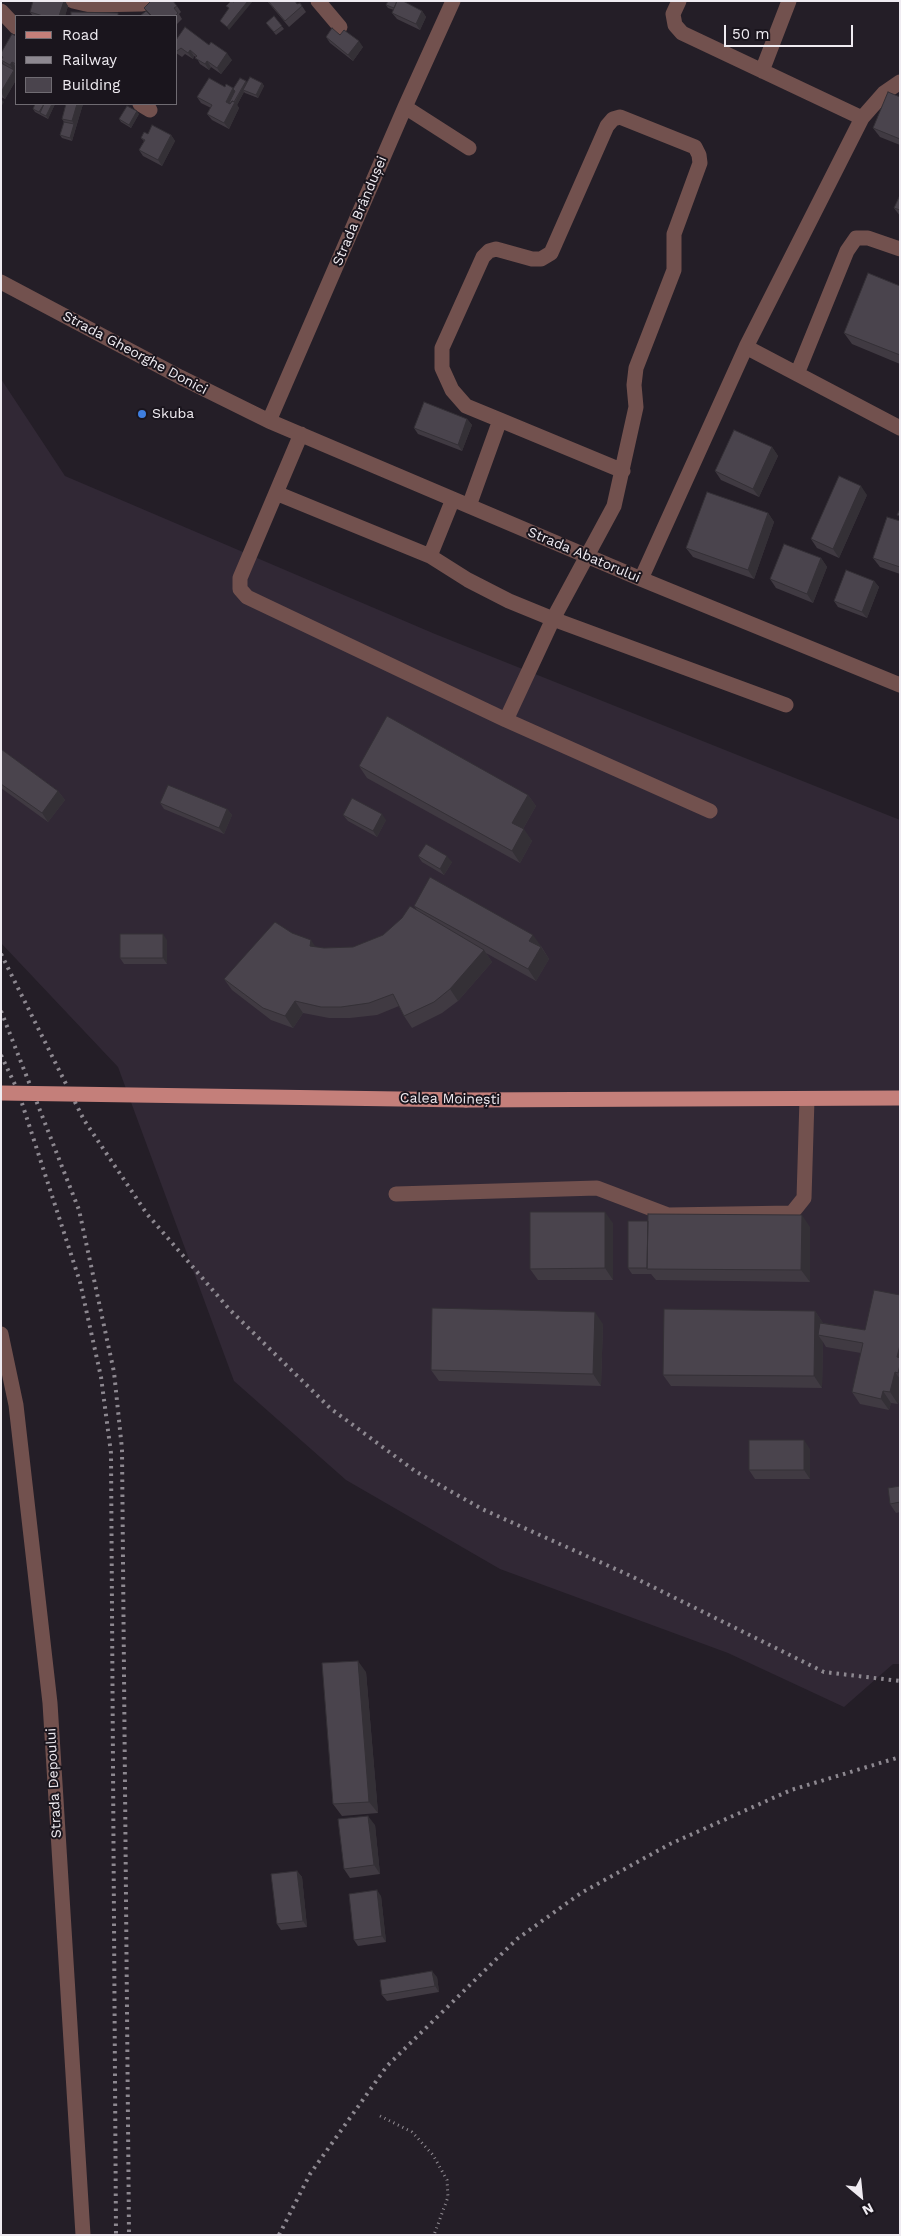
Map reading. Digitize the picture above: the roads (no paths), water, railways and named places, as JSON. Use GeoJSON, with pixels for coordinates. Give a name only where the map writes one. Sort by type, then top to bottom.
{"type":"FeatureCollection","features":[{"type":"Feature","properties":{"kind":"main road","name":"Calea Moinești"},"geometry":{"type":"LineString","coordinates":[[1,1093],[466,1100],[900,1098]]}},
{"type":"Feature","properties":{"kind":"street"},"geometry":{"type":"LineString","coordinates":[[73,1],[90,5],[142,4],[157,1]]}},
{"type":"Feature","properties":{"kind":"street"},"geometry":{"type":"LineString","coordinates":[[318,1],[340,27]]}},
{"type":"Feature","properties":{"kind":"street","name":"Strada Brândușei"},"geometry":{"type":"LineString","coordinates":[[269,421],[453,1]]}},
{"type":"Feature","properties":{"kind":"street"},"geometry":{"type":"LineString","coordinates":[[678,1],[673,14],[675,25],[682,33],[862,118]]}},
{"type":"Feature","properties":{"kind":"street"},"geometry":{"type":"LineString","coordinates":[[762,71],[789,1]]}},
{"type":"Feature","properties":{"kind":"street"},"geometry":{"type":"LineString","coordinates":[[1,11],[15,26]]}},
{"type":"Feature","properties":{"kind":"street"},"geometry":{"type":"LineString","coordinates":[[640,580],[746,347],[862,118],[884,93],[900,82]]}},
{"type":"Feature","properties":{"kind":"street"},"geometry":{"type":"LineString","coordinates":[[405,107],[469,148]]}},
{"type":"Feature","properties":{"kind":"street"},"geometry":{"type":"LineString","coordinates":[[506,720],[553,619],[614,506],[623,471],[636,407],[634,385],[636,368],[674,270],[674,234],[700,163],[695,147],[620,117],[613,119],[607,126],[551,253],[541,259],[532,259],[496,249],[489,251],[482,257],[442,348],[442,368],[452,390],[466,406],[623,471]]}},
{"type":"Feature","properties":{"kind":"street"},"geometry":{"type":"LineString","coordinates":[[797,374],[847,251],[856,238],[868,238],[900,249]]}},
{"type":"Feature","properties":{"kind":"street","name":"Strada Gheorghe Donici"},"geometry":{"type":"LineString","coordinates":[[1,283],[180,377],[269,421]]}},
{"type":"Feature","properties":{"kind":"street"},"geometry":{"type":"LineString","coordinates":[[746,347],[900,428]]}},
{"type":"Feature","properties":{"kind":"street"},"geometry":{"type":"LineString","coordinates":[[469,506],[500,420]]}},
{"type":"Feature","properties":{"kind":"street","name":"Strada Abatorului"},"geometry":{"type":"LineString","coordinates":[[269,421],[588,556],[640,580],[900,686]]}},
{"type":"Feature","properties":{"kind":"street"},"geometry":{"type":"LineString","coordinates":[[301,434],[240,578],[240,589],[247,597],[506,720],[710,811]]}},
{"type":"Feature","properties":{"kind":"street"},"geometry":{"type":"LineString","coordinates":[[276,493],[430,556],[468,580],[501,597],[553,619],[786,705]]}},
{"type":"Feature","properties":{"kind":"street"},"geometry":{"type":"LineString","coordinates":[[430,556],[453,499]]}},
{"type":"Feature","properties":{"kind":"street"},"geometry":{"type":"LineString","coordinates":[[396,1194],[598,1188],[668,1215],[792,1213],[804,1198],[808,1099]]}},
{"type":"Feature","properties":{"kind":"street","name":"Strada Depoului"},"geometry":{"type":"LineString","coordinates":[[1,1334],[16,1406],[50,1703],[83,2235]]}},
{"type":"Feature","properties":{"kind":"railway"},"geometry":{"type":"LineString","coordinates":[[1,954],[84,1120],[147,1214],[230,1310],[330,1408],[415,1471],[482,1509],[631,1576],[824,1672],[900,1681]]}},
{"type":"Feature","properties":{"kind":"railway"},"geometry":{"type":"LineString","coordinates":[[1,1011],[79,1210],[114,1372],[122,1449],[129,2235]]}},
{"type":"Feature","properties":{"kind":"railway"},"geometry":{"type":"LineString","coordinates":[[1,1055],[18,1091],[80,1282],[101,1377],[111,1453],[116,2235]]}},
{"type":"Feature","properties":{"kind":"railway"},"geometry":{"type":"LineString","coordinates":[[279,2235],[310,2174],[387,2066],[517,1939],[581,1893],[670,1844],[791,1790],[900,1757]]}},
{"type":"Feature","properties":{"kind":"place","name":"Skuba"},"geometry":{"type":"Point","coordinates":[142,414]}}]}
